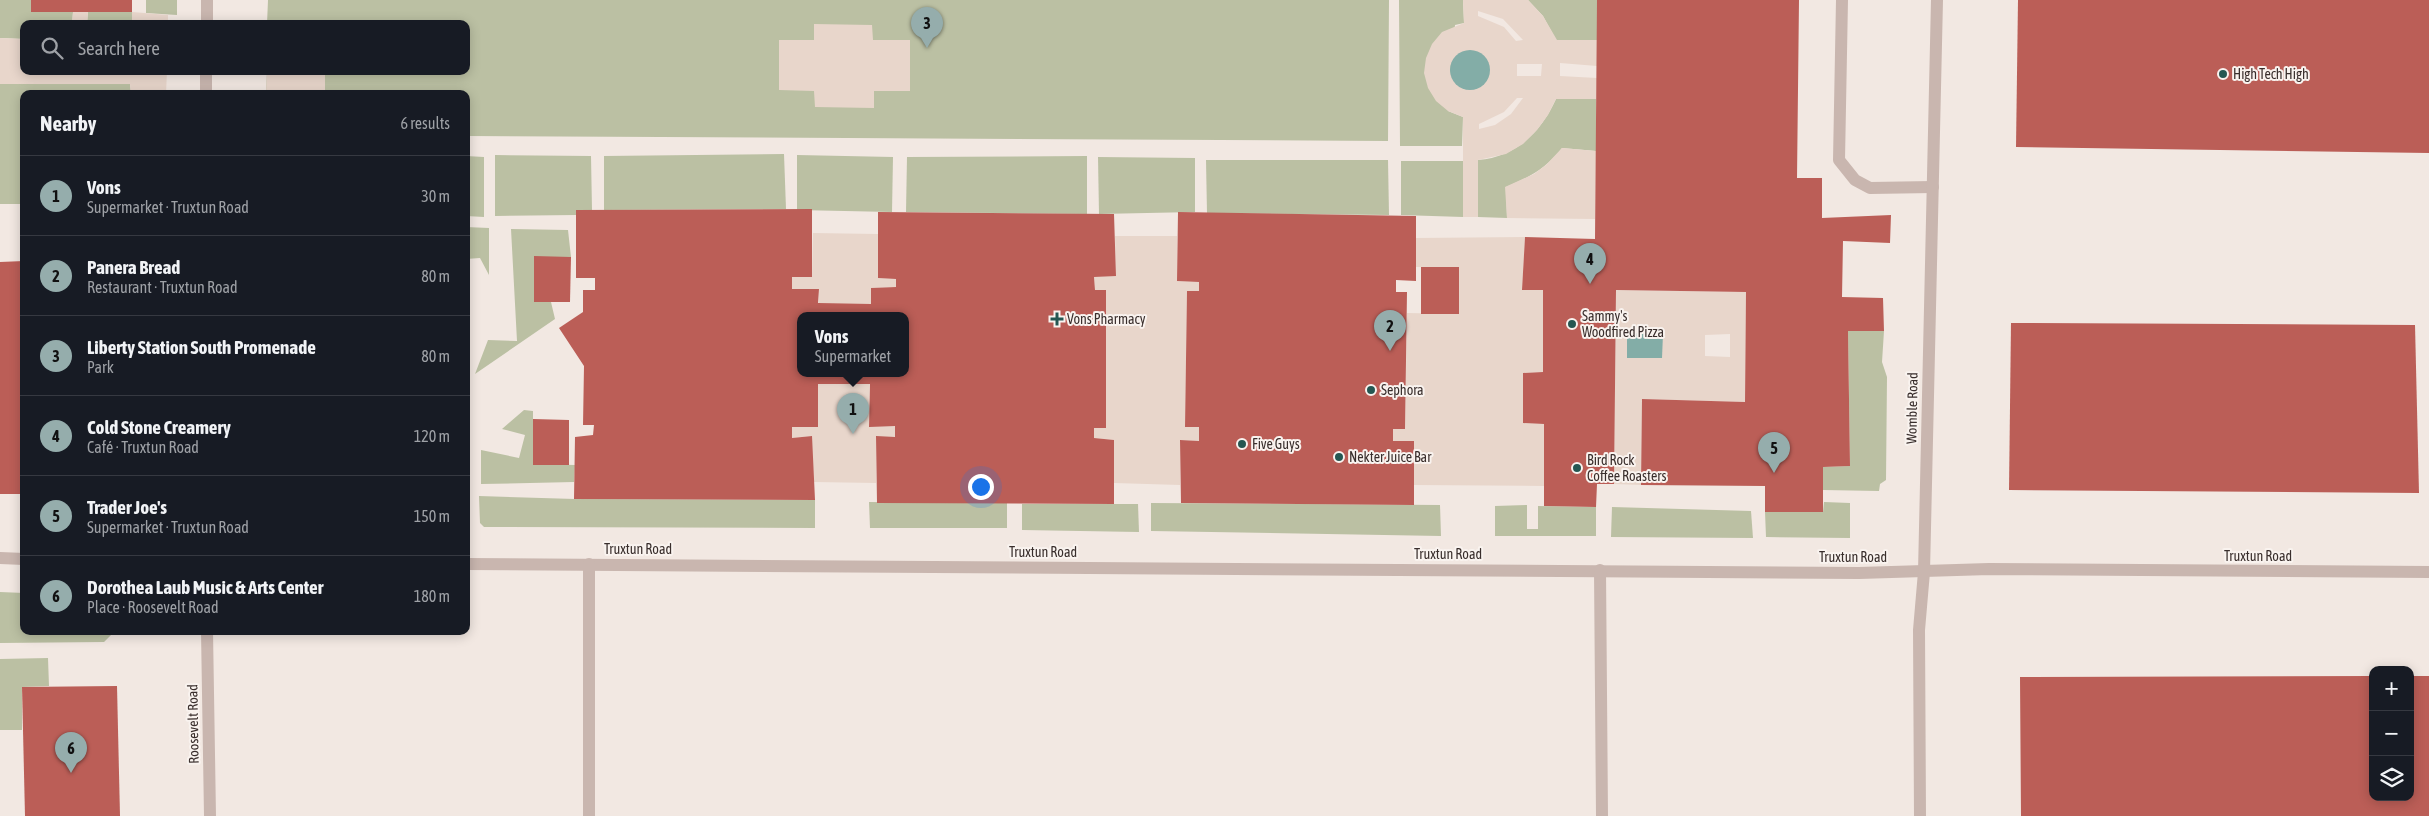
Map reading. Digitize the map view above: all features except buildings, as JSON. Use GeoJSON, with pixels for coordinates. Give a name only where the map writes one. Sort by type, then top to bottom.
{"type":"FeatureCollection","features":[{"type":"Feature","properties":{"kind":"street"},"geometry":{"type":"LineString","coordinates":[[207,0],[207,20]]}},
{"type":"Feature","properties":{"kind":"street"},"geometry":{"type":"LineString","coordinates":[[1842,0],[1839,160],[1855,180],[1870,188],[1933,186]]}},
{"type":"Feature","properties":{"kind":"street","name":"Womble Road"},"geometry":{"type":"LineString","coordinates":[[1920,816],[1919,630],[1924,572],[1937,0]]}},
{"type":"Feature","properties":{"kind":"street"},"geometry":{"type":"LineString","coordinates":[[206,75],[206,90]]}},
{"type":"Feature","properties":{"kind":"street"},"geometry":{"type":"LineString","coordinates":[[0,558],[20,559]]}},
{"type":"Feature","properties":{"kind":"street","name":"Truxtun Road"},"geometry":{"type":"LineString","coordinates":[[470,564],[1924,572],[1989,569],[2429,572]]}},
{"type":"Feature","properties":{"kind":"street"},"geometry":{"type":"LineString","coordinates":[[589,564],[589,816]]}},
{"type":"Feature","properties":{"kind":"street"},"geometry":{"type":"LineString","coordinates":[[1600,570],[1602,816]]}},
{"type":"Feature","properties":{"kind":"street","name":"Roosevelt Road"},"geometry":{"type":"LineString","coordinates":[[207,635],[210,816]]}},
{"type":"Feature","properties":{"kind":"green space"},"geometry":{"type":"Polygon","coordinates":[[[0,0],[31,0],[31,12],[73,12],[72,20],[20,20],[20,39],[0,38],[0,0]]]}},
{"type":"Feature","properties":{"kind":"green space"},"geometry":{"type":"Polygon","coordinates":[[[146,0],[177,0],[177,15],[146,13],[146,0]]]}},
{"type":"Feature","properties":{"kind":"green space"},"geometry":{"type":"Polygon","coordinates":[[[268,0],[1389,0],[1388,141],[470,136],[470,90],[266,90],[267,75],[470,75],[470,20],[267,20],[268,0]]]}},
{"type":"Feature","properties":{"kind":"green space"},"geometry":{"type":"Polygon","coordinates":[[[1399,0],[1463,0],[1464,23],[1455,25],[1448,111],[1463,117],[1462,146],[1400,146],[1399,0]]]}},
{"type":"Feature","properties":{"kind":"green space"},"geometry":{"type":"Polygon","coordinates":[[[1528,0],[1597,0],[1597,40],[1556,40],[1543,16],[1528,0]]]}},
{"type":"Feature","properties":{"kind":"green space"},"geometry":{"type":"Polygon","coordinates":[[[88,12],[132,12],[132,20],[87,20],[88,12]]]}},
{"type":"Feature","properties":{"kind":"green space"},"geometry":{"type":"Polygon","coordinates":[[[0,84],[130,84],[131,90],[20,90],[20,204],[0,204],[0,84]]]}},
{"type":"Feature","properties":{"kind":"green space"},"geometry":{"type":"Polygon","coordinates":[[[1556,99],[1596,99],[1596,151],[1562,148],[1537,172],[1506,187],[1507,218],[1478,217],[1478,160],[1504,154],[1526,141],[1543,122],[1556,99]]]}},
{"type":"Feature","properties":{"kind":"green space"},"geometry":{"type":"Polygon","coordinates":[[[784,154],[786,209],[604,210],[604,156],[784,154]]]}},
{"type":"Feature","properties":{"kind":"green space"},"geometry":{"type":"Polygon","coordinates":[[[495,155],[591,156],[592,210],[576,210],[576,215],[495,216],[495,155]]]}},
{"type":"Feature","properties":{"kind":"green space"},"geometry":{"type":"Polygon","coordinates":[[[797,155],[893,157],[892,212],[797,210],[797,155]]]}},
{"type":"Feature","properties":{"kind":"green space"},"geometry":{"type":"Polygon","coordinates":[[[470,156],[484,157],[484,217],[470,216],[470,156]]]}},
{"type":"Feature","properties":{"kind":"green space"},"geometry":{"type":"Polygon","coordinates":[[[1087,156],[1087,214],[906,212],[907,157],[1087,156]]]}},
{"type":"Feature","properties":{"kind":"green space"},"geometry":{"type":"Polygon","coordinates":[[[1098,157],[1195,158],[1195,212],[1099,214],[1098,157]]]}},
{"type":"Feature","properties":{"kind":"green space"},"geometry":{"type":"Polygon","coordinates":[[[1206,160],[1388,160],[1389,215],[1207,213],[1206,160]]]}},
{"type":"Feature","properties":{"kind":"green space"},"geometry":{"type":"Polygon","coordinates":[[[1401,161],[1463,161],[1463,217],[1401,215],[1401,161]]]}},
{"type":"Feature","properties":{"kind":"green space"},"geometry":{"type":"Polygon","coordinates":[[[470,227],[489,228],[489,275],[480,258],[470,259],[470,227]]]}},
{"type":"Feature","properties":{"kind":"green space"},"geometry":{"type":"Polygon","coordinates":[[[511,229],[568,230],[571,257],[534,257],[534,301],[551,302],[555,319],[475,374],[488,340],[517,341],[511,229]]]}},
{"type":"Feature","properties":{"kind":"green space"},"geometry":{"type":"Polygon","coordinates":[[[1848,331],[1884,331],[1882,362],[1887,377],[1886,480],[1880,484],[1879,491],[1823,490],[1823,467],[1850,466],[1848,331]]]}},
{"type":"Feature","properties":{"kind":"green space"},"geometry":{"type":"Polygon","coordinates":[[[524,410],[533,411],[533,464],[575,465],[574,482],[481,484],[481,450],[519,458],[525,435],[502,429],[524,410]]]}},
{"type":"Feature","properties":{"kind":"green space"},"geometry":{"type":"Polygon","coordinates":[[[479,496],[575,499],[815,500],[815,528],[484,527],[480,523],[479,496]]]}},
{"type":"Feature","properties":{"kind":"green space"},"geometry":{"type":"Polygon","coordinates":[[[869,502],[1007,503],[1007,528],[870,528],[869,502]]]}},
{"type":"Feature","properties":{"kind":"green space"},"geometry":{"type":"Polygon","coordinates":[[[1824,502],[1850,503],[1850,538],[1766,537],[1765,512],[1823,512],[1824,502]]]}},
{"type":"Feature","properties":{"kind":"green space"},"geometry":{"type":"Polygon","coordinates":[[[1151,503],[1440,505],[1441,536],[1151,531],[1151,503]]]}},
{"type":"Feature","properties":{"kind":"green space"},"geometry":{"type":"Polygon","coordinates":[[[1022,504],[1138,504],[1139,532],[1022,530],[1022,504]]]}},
{"type":"Feature","properties":{"kind":"green space"},"geometry":{"type":"Polygon","coordinates":[[[1527,505],[1527,529],[1538,529],[1538,506],[1596,507],[1596,536],[1495,536],[1495,506],[1527,505]]]}},
{"type":"Feature","properties":{"kind":"green space"},"geometry":{"type":"Polygon","coordinates":[[[1612,507],[1751,511],[1753,538],[1611,537],[1612,507]]]}},
{"type":"Feature","properties":{"kind":"green space"},"geometry":{"type":"Polygon","coordinates":[[[0,592],[20,593],[20,635],[111,635],[104,642],[0,643],[0,592]]]}},
{"type":"Feature","properties":{"kind":"green space"},"geometry":{"type":"Polygon","coordinates":[[[48,658],[49,686],[22,687],[22,730],[0,730],[0,659],[48,658]]]}},
{"type":"Feature","properties":{"kind":"shaded area"},"geometry":{"type":"Polygon","coordinates":[[[1463,0],[1528,0],[1543,16],[1557,40],[1597,40],[1597,66],[1560,63],[1560,76],[1597,78],[1596,99],[1556,99],[1548,115],[1537,130],[1523,144],[1506,154],[1478,160],[1478,217],[1463,217],[1463,117],[1448,111],[1436,101],[1428,88],[1424,73],[1426,58],[1432,44],[1442,32],[1464,23],[1463,0]],[[1478,11],[1478,16],[1504,27],[1516,41],[1523,40],[1503,19],[1478,11]],[[1458,54],[1451,64],[1450,71],[1455,82],[1465,89],[1458,54]],[[1517,64],[1517,76],[1541,76],[1542,64],[1517,64]],[[1517,98],[1504,112],[1479,124],[1479,129],[1495,125],[1511,114],[1523,98],[1517,98]]]}},
{"type":"Feature","properties":{"kind":"shaded area"},"geometry":{"type":"Polygon","coordinates":[[[73,12],[88,12],[87,20],[72,20],[73,12]]]}},
{"type":"Feature","properties":{"kind":"shaded area"},"geometry":{"type":"Polygon","coordinates":[[[132,12],[168,15],[168,20],[132,20],[132,12]]]}},
{"type":"Feature","properties":{"kind":"shaded area"},"geometry":{"type":"Polygon","coordinates":[[[814,24],[872,25],[873,40],[910,40],[910,91],[874,91],[874,108],[815,107],[814,91],[779,90],[779,40],[814,40],[814,24]]]}},
{"type":"Feature","properties":{"kind":"shaded area"},"geometry":{"type":"Polygon","coordinates":[[[0,38],[20,39],[20,75],[167,75],[166,90],[131,90],[130,84],[0,84],[0,38]]]}},
{"type":"Feature","properties":{"kind":"shaded area"},"geometry":{"type":"Polygon","coordinates":[[[267,75],[325,75],[325,90],[266,90],[267,75]]]}},
{"type":"Feature","properties":{"kind":"shaded area"},"geometry":{"type":"Polygon","coordinates":[[[1562,148],[1596,151],[1595,219],[1507,218],[1505,187],[1534,174],[1546,165],[1562,148]]]}},
{"type":"Feature","properties":{"kind":"shaded area"},"geometry":{"type":"Polygon","coordinates":[[[813,233],[878,234],[878,278],[896,279],[896,287],[871,288],[871,312],[818,312],[819,289],[792,289],[792,277],[812,277],[813,233]]]}},
{"type":"Feature","properties":{"kind":"shaded area"},"geometry":{"type":"Polygon","coordinates":[[[1115,236],[1177,236],[1177,281],[1199,282],[1199,291],[1187,291],[1185,427],[1199,427],[1199,441],[1180,440],[1180,485],[1114,483],[1114,440],[1094,438],[1094,428],[1106,428],[1094,277],[1116,275],[1115,236]]]}},
{"type":"Feature","properties":{"kind":"shaded area"},"geometry":{"type":"Polygon","coordinates":[[[1525,237],[1522,290],[1543,290],[1543,372],[1523,373],[1523,423],[1544,424],[1544,486],[1414,485],[1414,441],[1393,441],[1393,429],[1405,429],[1407,313],[1459,314],[1459,267],[1416,267],[1416,238],[1525,237]]]}},
{"type":"Feature","properties":{"kind":"shaded area"},"geometry":{"type":"Polygon","coordinates":[[[1616,290],[1746,292],[1745,402],[1642,399],[1641,485],[1614,484],[1616,290]],[[1730,334],[1705,335],[1705,356],[1730,357],[1730,334]]]}},
{"type":"Feature","properties":{"kind":"shaded area"},"geometry":{"type":"Polygon","coordinates":[[[818,377],[870,377],[869,426],[895,426],[895,437],[876,437],[876,483],[814,482],[811,436],[792,438],[792,427],[817,426],[818,377]]]}},
{"type":"Feature","properties":{"kind":"water"},"geometry":{"type":"Polygon","coordinates":[[[1470,50],[1484,56],[1490,70],[1484,84],[1470,90],[1456,84],[1450,70],[1456,56],[1470,50]]]}},
{"type":"Feature","properties":{"kind":"water"},"geometry":{"type":"Polygon","coordinates":[[[1627,333],[1663,334],[1662,358],[1627,358],[1627,333]]]}},
{"type":"Feature","properties":{"kind":"place","name":"Liberty Station South Promenade"},"geometry":{"type":"Point","coordinates":[927,48]}},
{"type":"Feature","properties":{"kind":"place","name":"High Tech High"},"geometry":{"type":"Point","coordinates":[2223,74]}},
{"type":"Feature","properties":{"kind":"place","name":"Cold Stone Creamery"},"geometry":{"type":"Point","coordinates":[1590,284]}},
{"type":"Feature","properties":{"kind":"place","name":"Vons Pharmacy"},"geometry":{"type":"Point","coordinates":[1057,319]}},
{"type":"Feature","properties":{"kind":"place","name":"Sammy's Woodfired Pizza"},"geometry":{"type":"Point","coordinates":[1572,324]}},
{"type":"Feature","properties":{"kind":"place","name":"Panera Bread"},"geometry":{"type":"Point","coordinates":[1390,351]}},
{"type":"Feature","properties":{"kind":"place","name":"Sephora"},"geometry":{"type":"Point","coordinates":[1371,390]}},
{"type":"Feature","properties":{"kind":"place","name":"Vons"},"geometry":{"type":"Point","coordinates":[853,434]}},
{"type":"Feature","properties":{"kind":"place","name":"Five Guys"},"geometry":{"type":"Point","coordinates":[1242,444]}},
{"type":"Feature","properties":{"kind":"place","name":"Nekter Juice Bar"},"geometry":{"type":"Point","coordinates":[1339,457]}},
{"type":"Feature","properties":{"kind":"place","name":"Bird Rock Coffee Roasters"},"geometry":{"type":"Point","coordinates":[1577,468]}},
{"type":"Feature","properties":{"kind":"place","name":"Trader Joe's"},"geometry":{"type":"Point","coordinates":[1774,473]}},
{"type":"Feature","properties":{"kind":"place","name":"Dorothea Laub Music & Arts Center"},"geometry":{"type":"Point","coordinates":[71,773]}}]}
